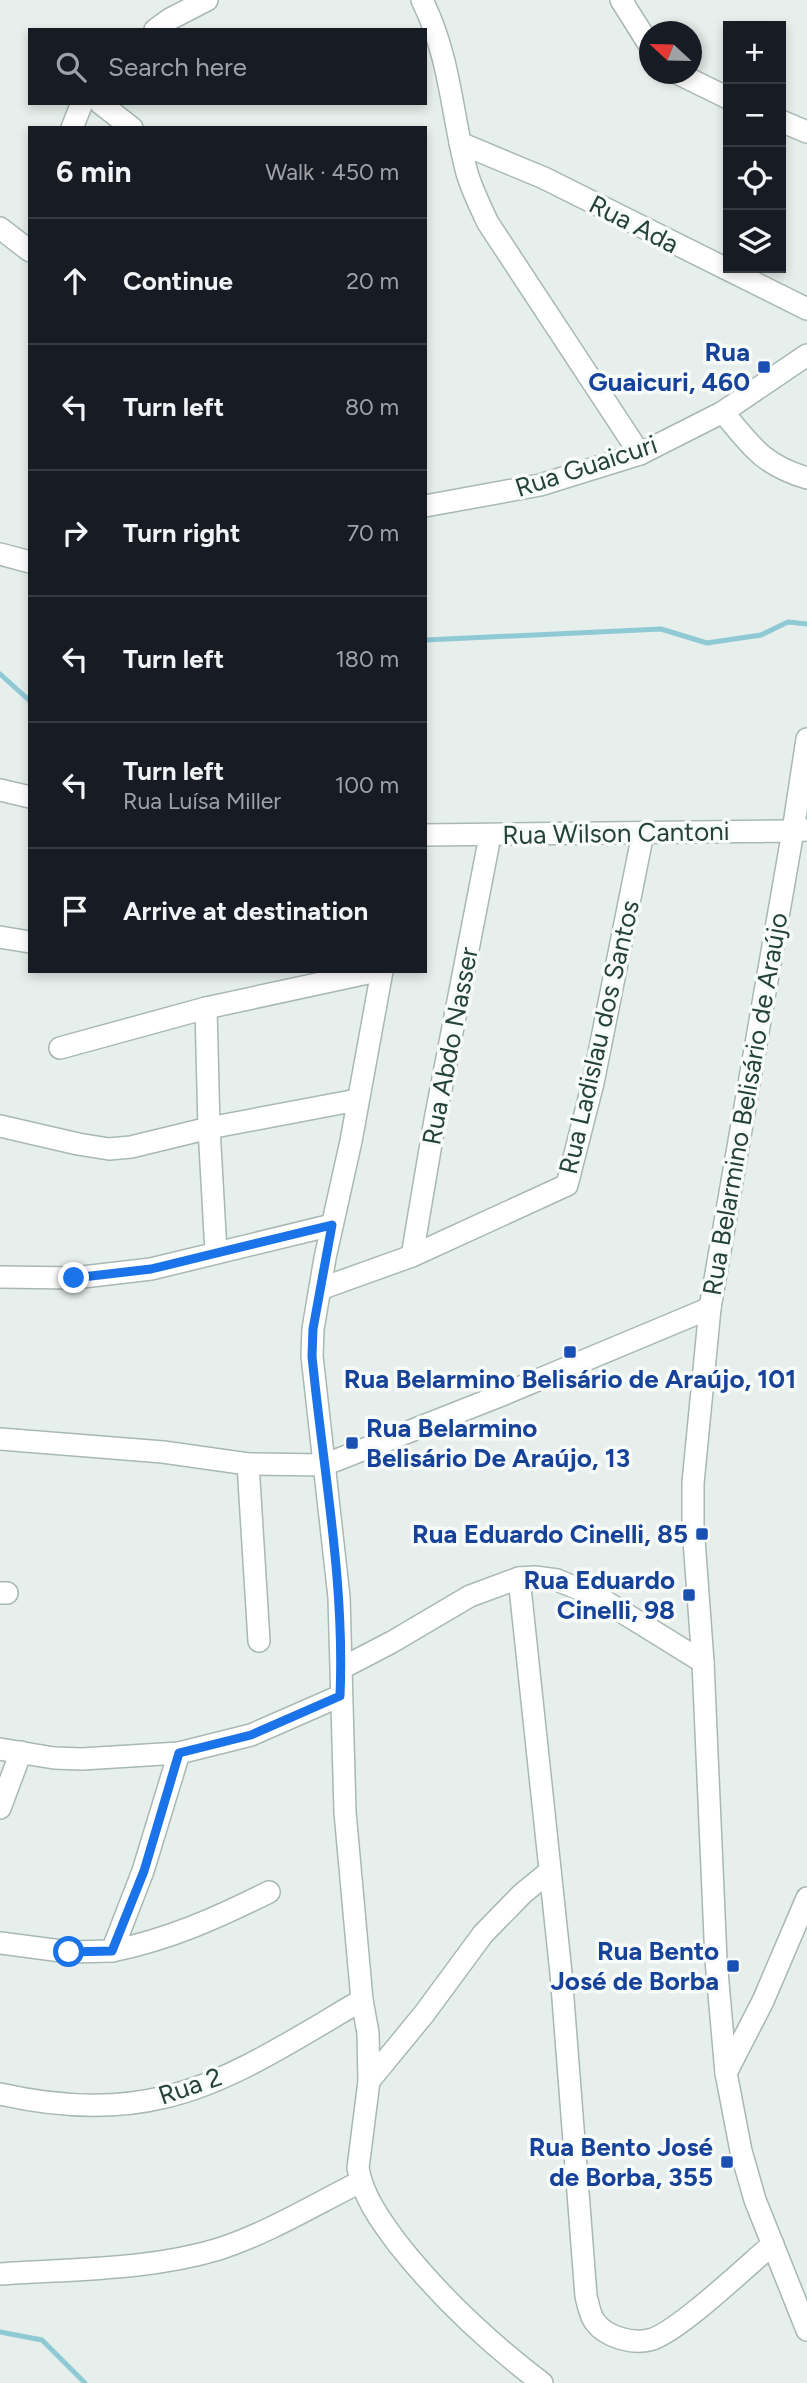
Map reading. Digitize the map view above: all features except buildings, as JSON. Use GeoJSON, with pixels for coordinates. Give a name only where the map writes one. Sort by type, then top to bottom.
{"type":"FeatureCollection","features":[{"type":"Feature","properties":{"kind":"street"},"geometry":{"type":"LineString","coordinates":[[158,28],[207,0]]}},
{"type":"Feature","properties":{"kind":"street"},"geometry":{"type":"LineString","coordinates":[[422,0],[446,63],[468,176],[488,223],[640,454]]}},
{"type":"Feature","properties":{"kind":"street"},"geometry":{"type":"LineString","coordinates":[[621,0],[639,30]]}},
{"type":"Feature","properties":{"kind":"street"},"geometry":{"type":"LineString","coordinates":[[699,84],[723,96]]}},
{"type":"Feature","properties":{"kind":"street"},"geometry":{"type":"LineString","coordinates":[[73,126],[81,105]]}},
{"type":"Feature","properties":{"kind":"street"},"geometry":{"type":"LineString","coordinates":[[103,105],[129,126]]}},
{"type":"Feature","properties":{"kind":"street"},"geometry":{"type":"LineString","coordinates":[[786,123],[807,132]]}},
{"type":"Feature","properties":{"kind":"street","name":"Rua Ada"},"geometry":{"type":"LineString","coordinates":[[460,143],[544,178],[807,309]]}},
{"type":"Feature","properties":{"kind":"street"},"geometry":{"type":"LineString","coordinates":[[0,228],[28,249]]}},
{"type":"Feature","properties":{"kind":"street","name":"Rua Guaicuri"},"geometry":{"type":"LineString","coordinates":[[427,506],[540,485],[640,454],[723,412],[807,355]]}},
{"type":"Feature","properties":{"kind":"street"},"geometry":{"type":"LineString","coordinates":[[723,412],[765,460],[807,478]]}},
{"type":"Feature","properties":{"kind":"street"},"geometry":{"type":"LineString","coordinates":[[0,554],[28,561]]}},
{"type":"Feature","properties":{"kind":"street","name":"Rua Belarmino Belisário de Araújo"},"geometry":{"type":"LineString","coordinates":[[324,1465],[539,1380],[710,1308],[800,830],[807,739]]}},
{"type":"Feature","properties":{"kind":"street"},"geometry":{"type":"LineString","coordinates":[[0,790],[28,797]]}},
{"type":"Feature","properties":{"kind":"street","name":"Rua Wilson Cantoni"},"geometry":{"type":"LineString","coordinates":[[427,835],[800,830]]}},
{"type":"Feature","properties":{"kind":"street","name":"Rua Ladislau dos Santos"},"geometry":{"type":"LineString","coordinates":[[320,1289],[412,1256],[568,1185],[593,1083],[643,833]]}},
{"type":"Feature","properties":{"kind":"street","name":"Rua Abdo Nasser"},"geometry":{"type":"LineString","coordinates":[[412,1256],[435,1120],[490,836]]}},
{"type":"Feature","properties":{"kind":"street"},"geometry":{"type":"LineString","coordinates":[[0,937],[28,942]]}},
{"type":"Feature","properties":{"kind":"street"},"geometry":{"type":"LineString","coordinates":[[60,1048],[206,1008],[371,973]]}},
{"type":"Feature","properties":{"kind":"street"},"geometry":{"type":"LineString","coordinates":[[380,973],[351,1141],[320,1289],[313,1329],[312,1356],[339,1597],[345,1812],[362,2000],[368,2033],[369,2081],[358,2168],[360,2182],[368,2199],[387,2229],[437,2292],[542,2383]]}},
{"type":"Feature","properties":{"kind":"street"},"geometry":{"type":"LineString","coordinates":[[206,1008],[216,1252]]}},
{"type":"Feature","properties":{"kind":"street"},"geometry":{"type":"LineString","coordinates":[[0,1125],[109,1149],[131,1147],[209,1128],[357,1100]]}},
{"type":"Feature","properties":{"kind":"street"},"geometry":{"type":"LineString","coordinates":[[0,1277],[108,1276],[151,1269],[332,1225]]}},
{"type":"Feature","properties":{"kind":"street"},"geometry":{"type":"LineString","coordinates":[[710,1308],[693,1483],[692,1526],[703,1662],[716,1960],[726,2073],[741,2151],[755,2200],[807,2330]]}},
{"type":"Feature","properties":{"kind":"street"},"geometry":{"type":"LineString","coordinates":[[0,1439],[163,1452],[248,1464],[324,1465]]}},
{"type":"Feature","properties":{"kind":"street"},"geometry":{"type":"LineString","coordinates":[[248,1464],[259,1641]]}},
{"type":"Feature","properties":{"kind":"street"},"geometry":{"type":"LineString","coordinates":[[342,1668],[470,1596],[519,1577],[556,1580],[578,1587],[703,1662]]}},
{"type":"Feature","properties":{"kind":"street"},"geometry":{"type":"LineString","coordinates":[[519,1577],[572,2098],[586,2297],[594,2322],[618,2337],[634,2341],[651,2340],[700,2307],[773,2244]]}},
{"type":"Feature","properties":{"kind":"street"},"geometry":{"type":"LineString","coordinates":[[0,1808],[10,1751],[82,1759],[179,1753],[251,1735],[340,1696]]}},
{"type":"Feature","properties":{"kind":"street"},"geometry":{"type":"LineString","coordinates":[[112,1951],[144,1871],[179,1753]]}},
{"type":"Feature","properties":{"kind":"street"},"geometry":{"type":"LineString","coordinates":[[369,2081],[424,2014],[483,1934],[522,1894],[550,1871]]}},
{"type":"Feature","properties":{"kind":"street"},"geometry":{"type":"LineString","coordinates":[[0,1943],[69,1952],[112,1951],[183,1932],[269,1892]]}},
{"type":"Feature","properties":{"kind":"street"},"geometry":{"type":"LineString","coordinates":[[726,2073],[768,1989],[807,1898]]}},
{"type":"Feature","properties":{"kind":"street","name":"Rua 2"},"geometry":{"type":"LineString","coordinates":[[0,2094],[73,2104],[120,2104],[166,2097],[211,2082],[288,2044],[362,2000]]}},
{"type":"Feature","properties":{"kind":"street"},"geometry":{"type":"LineString","coordinates":[[0,2274],[144,2263],[199,2254],[246,2239],[360,2182]]}},
{"type":"Feature","properties":{"kind":"waterway"},"geometry":{"type":"LineString","coordinates":[[427,640],[661,629],[707,643],[761,635],[788,622],[807,624]]}},
{"type":"Feature","properties":{"kind":"waterway"},"geometry":{"type":"LineString","coordinates":[[0,674],[28,699]]}},
{"type":"Feature","properties":{"kind":"waterway"},"geometry":{"type":"LineString","coordinates":[[0,2332],[42,2340],[85,2383]]}},
{"type":"Feature","properties":{"kind":"place","name":"Rua Guaicuri, 460"},"geometry":{"type":"Point","coordinates":[764,367]}},
{"type":"Feature","properties":{"kind":"place","name":"Rua Belarmino Belisário de Araújo, 101"},"geometry":{"type":"Point","coordinates":[570,1352]}},
{"type":"Feature","properties":{"kind":"place","name":"Rua Belarmino Belisário De Araújo, 13"},"geometry":{"type":"Point","coordinates":[352,1443]}},
{"type":"Feature","properties":{"kind":"place","name":"Rua Eduardo Cinelli, 85"},"geometry":{"type":"Point","coordinates":[702,1534]}},
{"type":"Feature","properties":{"kind":"place","name":"Rua Eduardo Cinelli, 98"},"geometry":{"type":"Point","coordinates":[689,1595]}},
{"type":"Feature","properties":{"kind":"place","name":"Rua Bento José de Borba"},"geometry":{"type":"Point","coordinates":[733,1966]}},
{"type":"Feature","properties":{"kind":"place","name":"Rua Bento José de Borba, 355"},"geometry":{"type":"Point","coordinates":[727,2162]}},
{"type":"Feature","properties":{"kind":"route"},"geometry":{"type":"LineString","coordinates":[[69,1952],[112,1951],[144,1871],[179,1753],[251,1735],[340,1696],[342,1668],[339,1597],[312,1356],[313,1329],[332,1225],[151,1269],[74,1278]]}}]}
